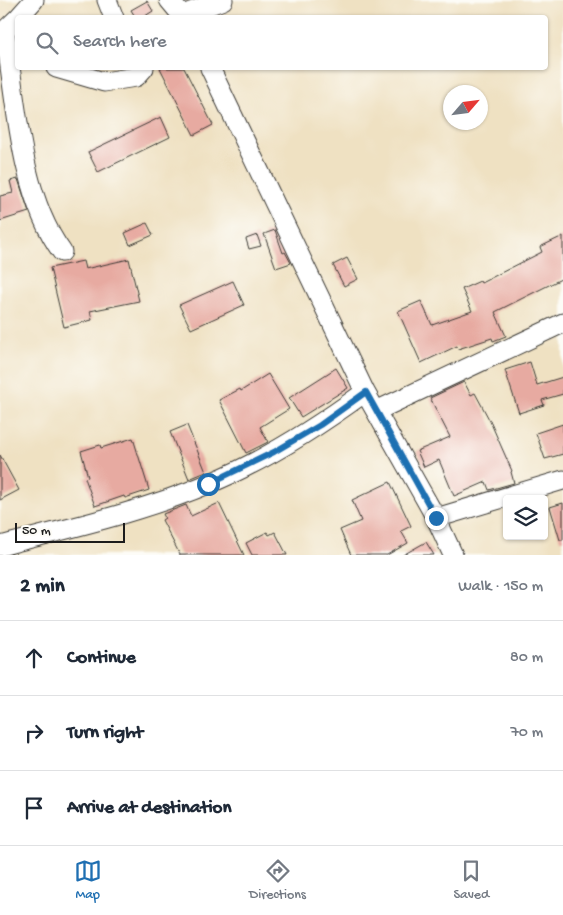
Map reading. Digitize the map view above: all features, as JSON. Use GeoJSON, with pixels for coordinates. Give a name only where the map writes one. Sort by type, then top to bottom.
{"type":"FeatureCollection","features":[{"type":"Feature","properties":{"kind":"street"},"geometry":{"type":"LineString","coordinates":[[20,15],[34,0]]}},
{"type":"Feature","properties":{"kind":"street"},"geometry":{"type":"LineString","coordinates":[[107,0],[113,15]]}},
{"type":"Feature","properties":{"kind":"street"},"geometry":{"type":"LineString","coordinates":[[168,0],[183,15]]}},
{"type":"Feature","properties":{"kind":"street"},"geometry":{"type":"LineString","coordinates":[[186,15],[223,0]]}},
{"type":"Feature","properties":{"kind":"street"},"geometry":{"type":"LineString","coordinates":[[10,25],[21,136],[31,185],[43,222],[62,252]]}},
{"type":"Feature","properties":{"kind":"street"},"geometry":{"type":"LineString","coordinates":[[63,70],[104,82],[137,71]]}},
{"type":"Feature","properties":{"kind":"street"},"geometry":{"type":"LineString","coordinates":[[211,70],[366,392],[436,518],[453,555]]}},
{"type":"Feature","properties":{"kind":"street"},"geometry":{"type":"LineString","coordinates":[[376,412],[563,323]]}},
{"type":"Feature","properties":{"kind":"street"},"geometry":{"type":"LineString","coordinates":[[0,546],[123,514],[208,484],[274,452],[320,425],[366,392]]}},
{"type":"Feature","properties":{"kind":"street"},"geometry":{"type":"LineString","coordinates":[[436,518],[563,480]]}},
{"type":"Feature","properties":{"kind":"building"},"geometry":{"type":"Polygon","coordinates":[[[147,1],[153,11],[147,15],[134,15],[131,10],[147,1]]]}},
{"type":"Feature","properties":{"kind":"building"},"geometry":{"type":"Polygon","coordinates":[[[161,70],[185,70],[213,125],[194,135],[161,70]]]}},
{"type":"Feature","properties":{"kind":"building"},"geometry":{"type":"Polygon","coordinates":[[[161,117],[170,137],[98,172],[88,152],[161,117]]]}},
{"type":"Feature","properties":{"kind":"building"},"geometry":{"type":"Polygon","coordinates":[[[18,179],[29,212],[0,221],[0,196],[13,193],[10,181],[18,179]]]}},
{"type":"Feature","properties":{"kind":"building"},"geometry":{"type":"Polygon","coordinates":[[[147,223],[153,235],[130,245],[125,233],[147,223]]]}},
{"type":"Feature","properties":{"kind":"building"},"geometry":{"type":"Polygon","coordinates":[[[275,230],[283,253],[285,252],[291,263],[276,268],[264,234],[275,230]]]}},
{"type":"Feature","properties":{"kind":"building"},"geometry":{"type":"Polygon","coordinates":[[[257,235],[261,246],[249,249],[246,239],[257,235]]]}},
{"type":"Feature","properties":{"kind":"building"},"geometry":{"type":"Polygon","coordinates":[[[563,236],[563,278],[495,312],[506,336],[493,341],[492,338],[458,349],[457,346],[421,363],[398,311],[421,301],[432,325],[472,311],[462,289],[480,281],[481,283],[542,252],[540,247],[563,236]]]}},
{"type":"Feature","properties":{"kind":"building"},"geometry":{"type":"Polygon","coordinates":[[[347,258],[358,279],[344,286],[333,265],[347,258]]]}},
{"type":"Feature","properties":{"kind":"building"},"geometry":{"type":"Polygon","coordinates":[[[129,259],[139,301],[90,311],[92,320],[64,327],[50,268],[83,261],[85,269],[129,259]]]}},
{"type":"Feature","properties":{"kind":"building"},"geometry":{"type":"Polygon","coordinates":[[[233,281],[244,305],[191,329],[179,305],[233,281]]]}},
{"type":"Feature","properties":{"kind":"building"},"geometry":{"type":"Polygon","coordinates":[[[530,362],[537,385],[563,377],[563,394],[542,400],[544,405],[519,413],[505,370],[530,362]]]}},
{"type":"Feature","properties":{"kind":"building"},"geometry":{"type":"Polygon","coordinates":[[[336,368],[348,388],[301,417],[289,398],[336,368]]]}},
{"type":"Feature","properties":{"kind":"building"},"geometry":{"type":"Polygon","coordinates":[[[268,374],[289,409],[260,427],[268,442],[246,453],[219,400],[240,389],[241,391],[268,374]]]}},
{"type":"Feature","properties":{"kind":"building"},"geometry":{"type":"Polygon","coordinates":[[[464,382],[471,395],[475,393],[490,421],[512,471],[514,483],[489,490],[486,482],[454,496],[439,460],[424,467],[417,451],[450,437],[430,398],[464,382]]]}},
{"type":"Feature","properties":{"kind":"building"},"geometry":{"type":"Polygon","coordinates":[[[563,424],[563,454],[545,459],[536,433],[563,424]]]}},
{"type":"Feature","properties":{"kind":"building"},"geometry":{"type":"Polygon","coordinates":[[[187,425],[206,472],[189,479],[170,432],[187,425]]]}},
{"type":"Feature","properties":{"kind":"building"},"geometry":{"type":"Polygon","coordinates":[[[133,438],[149,490],[95,506],[85,478],[88,477],[81,451],[100,445],[101,448],[133,438]]]}},
{"type":"Feature","properties":{"kind":"building"},"geometry":{"type":"Polygon","coordinates":[[[0,455],[19,490],[0,500],[0,455]]]}},
{"type":"Feature","properties":{"kind":"building"},"geometry":{"type":"Polygon","coordinates":[[[390,482],[411,526],[401,531],[408,543],[387,555],[351,555],[340,530],[361,521],[352,500],[390,482]]]}},
{"type":"Feature","properties":{"kind":"building"},"geometry":{"type":"Polygon","coordinates":[[[219,503],[244,555],[180,555],[162,520],[165,518],[163,514],[186,505],[191,516],[219,503]]]}},
{"type":"Feature","properties":{"kind":"building"},"geometry":{"type":"Polygon","coordinates":[[[563,503],[563,540],[560,540],[550,507],[563,503]]]}},
{"type":"Feature","properties":{"kind":"building"},"geometry":{"type":"Polygon","coordinates":[[[267,532],[269,535],[275,532],[287,555],[252,555],[246,543],[267,532]]]}},
{"type":"Feature","properties":{"kind":"building"},"geometry":{"type":"Polygon","coordinates":[[[426,542],[434,555],[403,555],[426,542]]]}},
{"type":"Feature","properties":{"kind":"route"},"geometry":{"type":"LineString","coordinates":[[208,484],[274,452],[320,425],[366,392],[436,518]]}}]}
